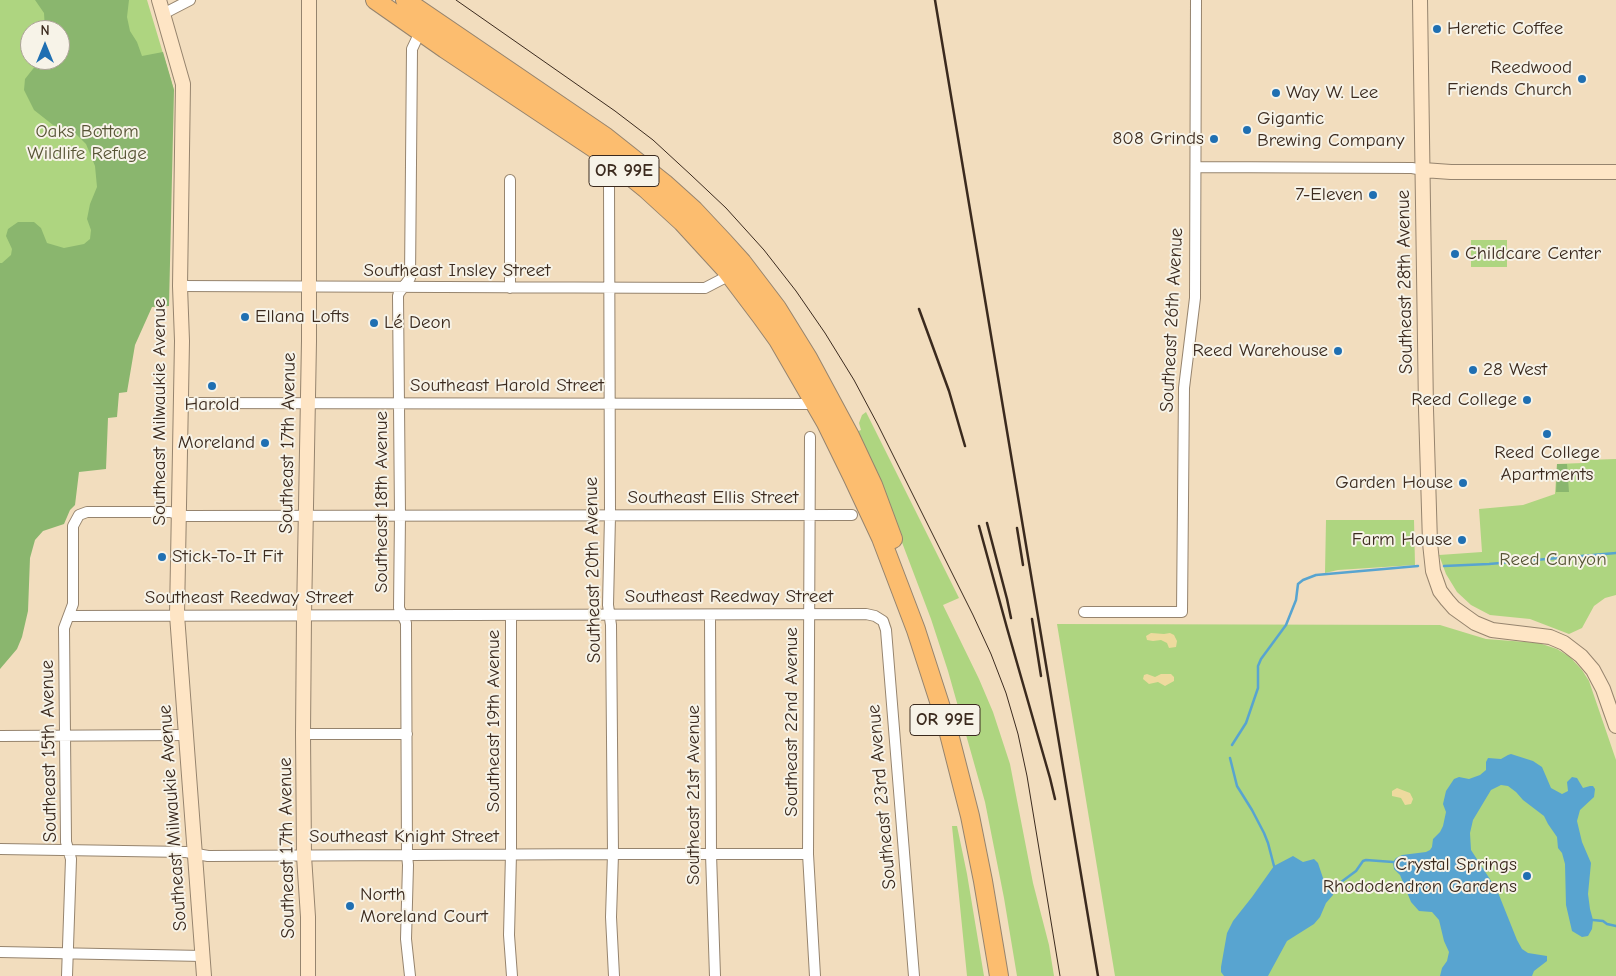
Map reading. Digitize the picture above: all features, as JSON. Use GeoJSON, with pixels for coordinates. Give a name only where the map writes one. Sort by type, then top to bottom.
{"type":"FeatureCollection","features":[{"type":"Feature","properties":{"kind":"highway","name":"OR 99E"},"geometry":{"type":"LineString","coordinates":[[374,0],[615,164],[646,189],[682,222],[730,275],[773,334],[826,423],[881,538],[910,613],[949,734],[970,816],[999,976]]}},
{"type":"Feature","properties":{"kind":"highway","name":"OR 99E"},"geometry":{"type":"LineString","coordinates":[[405,0],[606,137],[647,168],[681,198],[724,242],[777,308],[799,342],[873,484],[921,613],[950,703],[979,810],[1009,976]]}},
{"type":"Feature","properties":{"kind":"street"},"geometry":{"type":"LineString","coordinates":[[161,7],[190,0]]}},
{"type":"Feature","properties":{"kind":"street","name":"Southeast 17th Avenue"},"geometry":{"type":"LineString","coordinates":[[308,976],[308,917],[304,856],[303,734],[309,288],[309,0]]}},
{"type":"Feature","properties":{"kind":"street","name":"Southeast 26th Avenue"},"geometry":{"type":"LineString","coordinates":[[1084,612],[1182,612],[1184,388],[1194,309],[1196,0]]}},
{"type":"Feature","properties":{"kind":"street","name":"Southeast 28th Avenue"},"geometry":{"type":"LineString","coordinates":[[1420,0],[1426,409],[1432,565],[1435,581],[1443,595],[1454,608],[1475,623],[1492,630],[1550,637],[1564,643],[1581,656],[1593,670],[1603,689],[1616,726]]}},
{"type":"Feature","properties":{"kind":"street","name":"Southeast Milwaukie Avenue"},"geometry":{"type":"LineString","coordinates":[[161,7],[183,84],[180,286],[182,341],[177,615],[204,976]]}},
{"type":"Feature","properties":{"kind":"street","name":"Southeast 18th Avenue"},"geometry":{"type":"LineString","coordinates":[[410,976],[406,939],[408,865],[406,855],[406,623],[399,608],[400,404],[398,293],[410,278],[412,49],[420,32]]}},
{"type":"Feature","properties":{"kind":"street","name":"Southeast 20th Avenue"},"geometry":{"type":"LineString","coordinates":[[614,976],[611,917],[613,854],[611,625],[608,605],[610,516],[609,182],[615,164]]}},
{"type":"Feature","properties":{"kind":"street"},"geometry":{"type":"LineString","coordinates":[[1196,167],[1412,168],[1445,172],[1616,172]]}},
{"type":"Feature","properties":{"kind":"street"},"geometry":{"type":"LineString","coordinates":[[510,180],[510,288]]}},
{"type":"Feature","properties":{"kind":"street","name":"Southeast Insley Street"},"geometry":{"type":"LineString","coordinates":[[180,286],[309,288],[705,288],[730,275]]}},
{"type":"Feature","properties":{"kind":"street","name":"Southeast Harold Street"},"geometry":{"type":"LineString","coordinates":[[180,403],[833,404]]}},
{"type":"Feature","properties":{"kind":"street","name":"Southeast 22nd Avenue"},"geometry":{"type":"LineString","coordinates":[[810,437],[808,854],[815,976]]}},
{"type":"Feature","properties":{"kind":"street","name":"Southeast Ellis Street"},"geometry":{"type":"LineString","coordinates":[[73,526],[78,515],[87,512],[170,512],[185,516],[852,515]]}},
{"type":"Feature","properties":{"kind":"street","name":"Southeast 15th Avenue"},"geometry":{"type":"LineString","coordinates":[[67,976],[71,859],[66,842],[64,628],[73,604],[73,526]]}},
{"type":"Feature","properties":{"kind":"street","name":"Southeast Reedway Street"},"geometry":{"type":"LineString","coordinates":[[69,616],[866,614],[879,618]]}},
{"type":"Feature","properties":{"kind":"street","name":"Southeast 19th Avenue"},"geometry":{"type":"LineString","coordinates":[[511,615],[509,935],[512,976]]}},
{"type":"Feature","properties":{"kind":"street","name":"Southeast 21st Avenue"},"geometry":{"type":"LineString","coordinates":[[710,615],[711,854],[715,976]]}},
{"type":"Feature","properties":{"kind":"street","name":"Southeast 23rd Avenue"},"geometry":{"type":"LineString","coordinates":[[879,618],[883,621],[886,630],[914,976]]}},
{"type":"Feature","properties":{"kind":"street"},"geometry":{"type":"LineString","coordinates":[[303,734],[406,734]]}},
{"type":"Feature","properties":{"kind":"street"},"geometry":{"type":"LineString","coordinates":[[0,736],[186,735]]}},
{"type":"Feature","properties":{"kind":"street","name":"Southeast Knight Street"},"geometry":{"type":"LineString","coordinates":[[0,850],[186,852],[208,856],[808,854]]}},
{"type":"Feature","properties":{"kind":"street"},"geometry":{"type":"LineString","coordinates":[[0,952],[203,956]]}},
{"type":"Feature","properties":{"kind":"green space","name":"Oaks Bottom Wildlife Refuge"},"geometry":{"type":"Polygon","coordinates":[[[0,0],[147,0],[174,90],[0,588],[0,0]]]}},
{"type":"Feature","properties":{"kind":"green space","name":"Oaks Bottom Wildlife Refuge"},"geometry":{"type":"Polygon","coordinates":[[[35,0],[129,0],[127,17],[130,31],[137,42],[142,56],[163,52],[174,90],[169,306],[152,307],[135,345],[127,392],[119,393],[117,417],[108,418],[106,469],[79,472],[75,505],[70,510],[64,524],[43,531],[35,540],[30,558],[28,611],[22,637],[17,649],[0,669],[0,263],[11,255],[12,249],[6,236],[8,229],[18,222],[34,222],[41,228],[47,243],[64,248],[84,244],[90,239],[91,230],[87,219],[90,204],[97,187],[95,166],[86,144],[73,131],[53,125],[34,110],[24,90],[25,79],[32,70],[70,70],[70,20],[44,20],[44,13],[35,0]]]}},
{"type":"Feature","properties":{"kind":"green space"},"geometry":{"type":"Polygon","coordinates":[[[1471,240],[1507,240],[1507,267],[1471,267],[1471,240]]]}},
{"type":"Feature","properties":{"kind":"green space"},"geometry":{"type":"Polygon","coordinates":[[[866,412],[959,598],[943,605],[993,712],[1010,764],[1033,883],[1049,945],[1054,976],[1017,976],[985,802],[948,671],[931,619],[881,487],[856,432],[861,430],[859,423],[862,415],[866,412]]]}},
{"type":"Feature","properties":{"kind":"green space","name":"Reed Canyon"},"geometry":{"type":"Polygon","coordinates":[[[1616,459],[1616,595],[1605,598],[1594,606],[1582,628],[1569,634],[1530,619],[1490,615],[1471,605],[1457,592],[1446,574],[1439,555],[1482,552],[1479,509],[1523,505],[1555,494],[1557,464],[1583,463],[1586,460],[1616,459]]]}},
{"type":"Feature","properties":{"kind":"green space"},"geometry":{"type":"Polygon","coordinates":[[[1557,464],[1567,464],[1569,492],[1556,492],[1557,464]]]}},
{"type":"Feature","properties":{"kind":"green space"},"geometry":{"type":"Polygon","coordinates":[[[1326,520],[1414,520],[1415,565],[1338,570],[1325,573],[1326,520]]]}},
{"type":"Feature","properties":{"kind":"green space"},"geometry":{"type":"Polygon","coordinates":[[[1057,624],[1440,625],[1486,639],[1539,643],[1557,649],[1570,657],[1589,681],[1616,760],[1616,976],[1115,976],[1057,624]]]}},
{"type":"Feature","properties":{"kind":"green space"},"geometry":{"type":"Polygon","coordinates":[[[952,826],[957,826],[984,976],[967,976],[952,826]]]}},
{"type":"Feature","properties":{"kind":"sand"},"geometry":{"type":"Polygon","coordinates":[[[1151,633],[1170,633],[1174,635],[1177,641],[1176,647],[1169,648],[1167,643],[1161,640],[1147,640],[1146,636],[1151,633]]]}},
{"type":"Feature","properties":{"kind":"sand"},"geometry":{"type":"Polygon","coordinates":[[[1147,674],[1155,677],[1161,674],[1171,674],[1174,677],[1174,681],[1165,686],[1158,682],[1149,684],[1143,679],[1144,675],[1147,674]]]}},
{"type":"Feature","properties":{"kind":"sand"},"geometry":{"type":"Polygon","coordinates":[[[1397,788],[1410,793],[1413,799],[1411,804],[1405,805],[1401,798],[1392,796],[1392,791],[1397,788]]]}},
{"type":"Feature","properties":{"kind":"water"},"geometry":{"type":"Polygon","coordinates":[[[1511,754],[1533,761],[1542,767],[1551,788],[1562,794],[1568,791],[1567,782],[1572,777],[1577,778],[1583,788],[1593,786],[1595,789],[1594,797],[1580,810],[1577,821],[1582,842],[1591,863],[1588,894],[1593,920],[1592,929],[1588,936],[1582,937],[1572,931],[1566,905],[1565,864],[1562,853],[1558,848],[1557,837],[1544,816],[1508,786],[1501,785],[1491,790],[1473,820],[1470,833],[1471,850],[1497,890],[1522,949],[1528,953],[1547,956],[1547,961],[1534,971],[1532,976],[1440,976],[1449,952],[1439,920],[1432,912],[1419,911],[1411,902],[1400,875],[1394,869],[1393,862],[1402,855],[1430,850],[1433,839],[1443,826],[1446,812],[1443,804],[1446,791],[1454,779],[1459,777],[1469,779],[1480,775],[1486,770],[1488,758],[1501,759],[1511,754]]]}},
{"type":"Feature","properties":{"kind":"water"},"geometry":{"type":"Polygon","coordinates":[[[1293,856],[1303,862],[1314,859],[1318,863],[1323,878],[1332,883],[1333,895],[1314,924],[1287,941],[1268,976],[1224,976],[1221,972],[1221,967],[1227,933],[1233,921],[1274,866],[1293,856]]]}},
{"type":"Feature","properties":{"kind":"waterway"},"geometry":{"type":"LineString","coordinates":[[1444,566],[1616,553]]}},
{"type":"Feature","properties":{"kind":"waterway"},"geometry":{"type":"LineString","coordinates":[[1232,745],[1246,723],[1258,688],[1258,666],[1286,625],[1296,600],[1298,584],[1316,575],[1418,566]]}},
{"type":"Feature","properties":{"kind":"waterway"},"geometry":{"type":"LineString","coordinates":[[1230,758],[1237,786],[1264,833],[1274,866]]}},
{"type":"Feature","properties":{"kind":"waterway"},"geometry":{"type":"LineString","coordinates":[[1333,888],[1356,871],[1363,861],[1393,862]]}},
{"type":"Feature","properties":{"kind":"waterway"},"geometry":{"type":"LineString","coordinates":[[1593,920],[1603,921],[1616,926]]}},
{"type":"Feature","properties":{"kind":"tram line"},"geometry":{"type":"LineString","coordinates":[[456,0],[615,111],[653,140],[726,208],[764,250],[796,291],[825,333],[854,380],[878,425],[973,615],[1006,693],[1018,734],[1027,776],[1060,976]]}},
{"type":"Feature","properties":{"kind":"railway"},"geometry":{"type":"LineString","coordinates":[[935,0],[1098,976]]}},
{"type":"Feature","properties":{"kind":"railway"},"geometry":{"type":"LineString","coordinates":[[919,309],[949,391],[965,446]]}},
{"type":"Feature","properties":{"kind":"railway"},"geometry":{"type":"LineString","coordinates":[[987,523],[1011,618]]}},
{"type":"Feature","properties":{"kind":"railway"},"geometry":{"type":"LineString","coordinates":[[979,526],[1055,799]]}},
{"type":"Feature","properties":{"kind":"railway"},"geometry":{"type":"LineString","coordinates":[[1017,528],[1023,565]]}},
{"type":"Feature","properties":{"kind":"railway"},"geometry":{"type":"LineString","coordinates":[[1032,619],[1041,676]]}},
{"type":"Feature","properties":{"kind":"place","name":"Heretic Coffee"},"geometry":{"type":"Point","coordinates":[1437,29]}},
{"type":"Feature","properties":{"kind":"place","name":"Reedwood Friends Church"},"geometry":{"type":"Point","coordinates":[1582,79]}},
{"type":"Feature","properties":{"kind":"place","name":"Way W. Lee"},"geometry":{"type":"Point","coordinates":[1276,93]}},
{"type":"Feature","properties":{"kind":"place","name":"Gigantic Brewing Company"},"geometry":{"type":"Point","coordinates":[1247,130]}},
{"type":"Feature","properties":{"kind":"place","name":"808 Grinds"},"geometry":{"type":"Point","coordinates":[1214,139]}},
{"type":"Feature","properties":{"kind":"place","name":"7-Eleven"},"geometry":{"type":"Point","coordinates":[1373,195]}},
{"type":"Feature","properties":{"kind":"place","name":"Childcare Center"},"geometry":{"type":"Point","coordinates":[1455,254]}},
{"type":"Feature","properties":{"kind":"place","name":"Ellana Lofts"},"geometry":{"type":"Point","coordinates":[245,317]}},
{"type":"Feature","properties":{"kind":"place","name":"Lé Deon"},"geometry":{"type":"Point","coordinates":[374,323]}},
{"type":"Feature","properties":{"kind":"place","name":"Reed Warehouse"},"geometry":{"type":"Point","coordinates":[1338,351]}},
{"type":"Feature","properties":{"kind":"place","name":"28 West"},"geometry":{"type":"Point","coordinates":[1473,370]}},
{"type":"Feature","properties":{"kind":"place","name":"Harold"},"geometry":{"type":"Point","coordinates":[212,386]}},
{"type":"Feature","properties":{"kind":"place","name":"Reed College"},"geometry":{"type":"Point","coordinates":[1527,400]}},
{"type":"Feature","properties":{"kind":"place","name":"Reed College Apartments"},"geometry":{"type":"Point","coordinates":[1547,434]}},
{"type":"Feature","properties":{"kind":"place","name":"Moreland"},"geometry":{"type":"Point","coordinates":[265,443]}},
{"type":"Feature","properties":{"kind":"place","name":"Garden House"},"geometry":{"type":"Point","coordinates":[1463,483]}},
{"type":"Feature","properties":{"kind":"place","name":"Farm House"},"geometry":{"type":"Point","coordinates":[1462,540]}},
{"type":"Feature","properties":{"kind":"place","name":"Stick-To-It Fit"},"geometry":{"type":"Point","coordinates":[162,557]}},
{"type":"Feature","properties":{"kind":"place","name":"Crystal Springs Rhododendron Gardens"},"geometry":{"type":"Point","coordinates":[1527,876]}},
{"type":"Feature","properties":{"kind":"place","name":"North Moreland Court"},"geometry":{"type":"Point","coordinates":[350,906]}}]}
